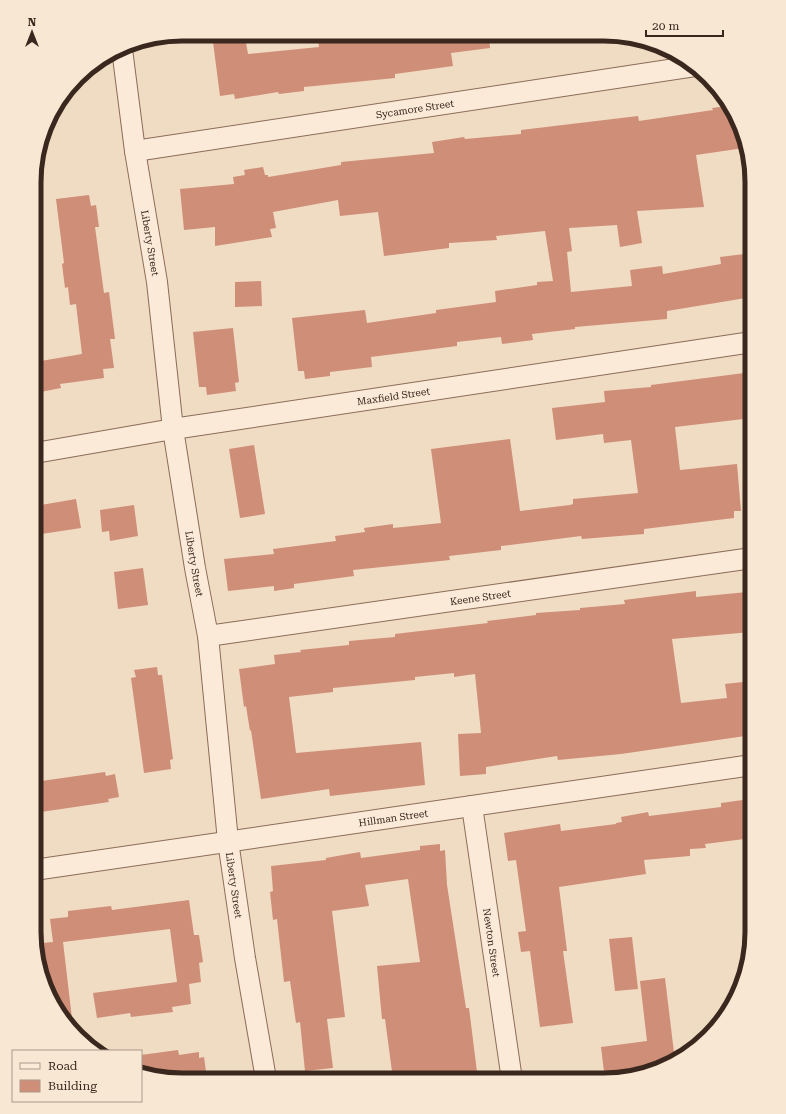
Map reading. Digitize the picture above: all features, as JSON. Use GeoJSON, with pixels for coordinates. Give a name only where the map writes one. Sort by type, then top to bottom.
{"type":"FeatureCollection","features":[{"type":"Feature","properties":{"kind":"street","name":"Liberty Street"},"geometry":{"type":"LineString","coordinates":[[123,55],[135,151],[157,282],[173,429],[195,568],[208,636],[228,841],[245,958],[265,1073]]}},
{"type":"Feature","properties":{"kind":"street","name":"Sycamore Street"},"geometry":{"type":"LineString","coordinates":[[135,151],[686,67]]}},
{"type":"Feature","properties":{"kind":"street","name":"Maxfield Street"},"geometry":{"type":"LineString","coordinates":[[41,452],[173,429],[745,343]]}},
{"type":"Feature","properties":{"kind":"street","name":"Keene Street"},"geometry":{"type":"LineString","coordinates":[[208,636],[745,559]]}},
{"type":"Feature","properties":{"kind":"street","name":"Hillman Street"},"geometry":{"type":"LineString","coordinates":[[41,869],[745,766]]}},
{"type":"Feature","properties":{"kind":"street","name":"Newton Street"},"geometry":{"type":"LineString","coordinates":[[472,806],[511,1073]]}},
{"type":"Feature","properties":{"kind":"building"},"geometry":{"type":"Polygon","coordinates":[[[246,41],[248,54],[319,47],[318,41],[489,41],[490,48],[451,53],[453,66],[395,74],[395,78],[304,87],[304,91],[279,94],[278,92],[235,99],[234,94],[220,96],[213,42],[246,41]]]}},
{"type":"Feature","properties":{"kind":"building"},"geometry":{"type":"Polygon","coordinates":[[[723,107],[726,111],[738,137],[741,148],[696,155],[704,207],[637,211],[642,243],[620,247],[617,225],[569,228],[572,251],[567,252],[571,292],[632,286],[630,270],[662,266],[663,274],[721,264],[720,257],[745,254],[745,298],[667,311],[667,319],[575,327],[575,329],[532,334],[533,340],[502,344],[501,337],[457,342],[457,346],[371,357],[372,367],[330,372],[330,376],[305,379],[304,371],[298,371],[292,318],[365,310],[367,323],[436,313],[436,310],[496,302],[495,291],[537,285],[537,282],[553,281],[545,231],[496,236],[497,240],[449,243],[449,248],[384,256],[378,212],[340,216],[338,200],[273,212],[276,228],[270,229],[272,237],[215,246],[215,227],[184,230],[180,189],[234,184],[233,177],[245,175],[244,170],[263,167],[265,175],[268,175],[268,177],[341,165],[341,162],[434,153],[432,142],[464,137],[465,139],[521,134],[521,130],[638,116],[639,121],[713,110],[712,108],[723,107]]]}},
{"type":"Feature","properties":{"kind":"building"},"geometry":{"type":"Polygon","coordinates":[[[89,195],[91,206],[96,205],[99,227],[95,227],[104,293],[109,292],[115,339],[110,339],[114,368],[103,369],[104,378],[60,384],[61,388],[41,392],[41,361],[82,354],[76,304],[70,305],[68,287],[65,288],[62,264],[64,263],[56,199],[89,195]]]}},
{"type":"Feature","properties":{"kind":"building"},"geometry":{"type":"Polygon","coordinates":[[[261,281],[262,306],[235,307],[235,282],[261,281]]]}},
{"type":"Feature","properties":{"kind":"building"},"geometry":{"type":"Polygon","coordinates":[[[233,328],[239,382],[235,383],[236,391],[207,395],[206,387],[199,387],[193,332],[233,328]]]}},
{"type":"Feature","properties":{"kind":"building"},"geometry":{"type":"Polygon","coordinates":[[[745,373],[745,419],[675,427],[680,470],[737,464],[741,511],[734,511],[734,518],[644,529],[644,534],[582,539],[581,536],[501,546],[501,550],[449,556],[450,560],[353,570],[354,576],[294,584],[294,588],[274,591],[274,586],[228,591],[224,559],[274,554],[273,549],[336,541],[335,536],[365,532],[364,528],[393,524],[393,528],[441,523],[431,449],[510,439],[520,511],[570,505],[573,504],[573,499],[638,493],[631,440],[604,443],[603,434],[556,440],[552,408],[605,402],[604,391],[651,387],[651,385],[745,373]]]}},
{"type":"Feature","properties":{"kind":"building"},"geometry":{"type":"Polygon","coordinates":[[[254,445],[265,514],[240,518],[229,449],[254,445]]]}},
{"type":"Feature","properties":{"kind":"building"},"geometry":{"type":"Polygon","coordinates":[[[76,499],[81,528],[41,534],[41,505],[76,499]]]}},
{"type":"Feature","properties":{"kind":"building"},"geometry":{"type":"Polygon","coordinates":[[[134,505],[138,536],[110,541],[109,531],[102,532],[100,510],[134,505]]]}},
{"type":"Feature","properties":{"kind":"building"},"geometry":{"type":"Polygon","coordinates":[[[143,568],[148,605],[118,609],[114,572],[143,568]]]}},
{"type":"Feature","properties":{"kind":"building"},"geometry":{"type":"Polygon","coordinates":[[[696,591],[696,597],[745,592],[745,633],[672,639],[681,703],[727,698],[725,684],[745,682],[745,736],[621,754],[558,760],[557,756],[486,767],[486,774],[460,776],[458,734],[481,733],[475,674],[454,677],[454,673],[415,677],[415,680],[333,688],[333,692],[289,697],[296,753],[421,742],[425,785],[330,796],[329,789],[261,799],[251,730],[250,731],[246,706],[244,707],[239,669],[275,664],[274,655],[301,652],[300,650],[349,645],[349,641],[395,637],[395,634],[488,623],[487,621],[536,615],[536,613],[580,610],[580,608],[625,604],[624,600],[696,591]]]}},
{"type":"Feature","properties":{"kind":"building"},"geometry":{"type":"Polygon","coordinates":[[[157,667],[158,675],[162,675],[173,759],[170,760],[171,769],[144,773],[131,678],[136,677],[134,670],[157,667]]]}},
{"type":"Feature","properties":{"kind":"building"},"geometry":{"type":"Polygon","coordinates":[[[105,772],[106,776],[115,774],[119,797],[108,799],[109,802],[41,812],[41,781],[105,772]]]}},
{"type":"Feature","properties":{"kind":"building"},"geometry":{"type":"Polygon","coordinates":[[[745,800],[745,839],[705,844],[706,848],[690,849],[690,856],[644,860],[646,874],[559,887],[567,951],[563,951],[573,1023],[540,1027],[530,951],[521,952],[518,932],[526,931],[516,860],[508,861],[504,833],[560,824],[561,831],[616,824],[622,822],[621,817],[648,812],[649,816],[721,807],[721,803],[745,800]]]}},
{"type":"Feature","properties":{"kind":"building"},"geometry":{"type":"Polygon","coordinates":[[[440,844],[440,851],[445,850],[447,885],[466,1008],[469,1008],[477,1073],[392,1073],[385,1019],[382,1019],[377,966],[420,962],[408,879],[365,885],[369,906],[332,911],[345,1017],[327,1019],[333,1068],[305,1071],[300,1022],[296,1023],[290,981],[284,982],[277,919],[273,920],[270,892],[273,891],[271,866],[326,860],[326,858],[360,852],[361,858],[420,850],[420,846],[440,844]]]}},
{"type":"Feature","properties":{"kind":"building"},"geometry":{"type":"Polygon","coordinates":[[[189,900],[194,935],[199,935],[203,962],[199,963],[201,982],[189,984],[191,1004],[172,1007],[173,1012],[131,1017],[130,1013],[97,1018],[93,993],[177,982],[170,929],[63,942],[72,1021],[70,1018],[60,1003],[52,986],[45,963],[42,943],[53,942],[50,919],[68,917],[68,911],[111,906],[112,910],[189,900]]]}},
{"type":"Feature","properties":{"kind":"building"},"geometry":{"type":"Polygon","coordinates":[[[632,937],[638,989],[615,991],[609,939],[632,937]]]}},
{"type":"Feature","properties":{"kind":"building"},"geometry":{"type":"Polygon","coordinates":[[[665,978],[674,1054],[649,1066],[623,1072],[604,1073],[601,1047],[647,1041],[640,981],[665,978]]]}},
{"type":"Feature","properties":{"kind":"building"},"geometry":{"type":"Polygon","coordinates":[[[178,1050],[179,1055],[199,1052],[199,1058],[204,1057],[206,1073],[173,1073],[142,1067],[142,1055],[178,1050]]]}}]}
